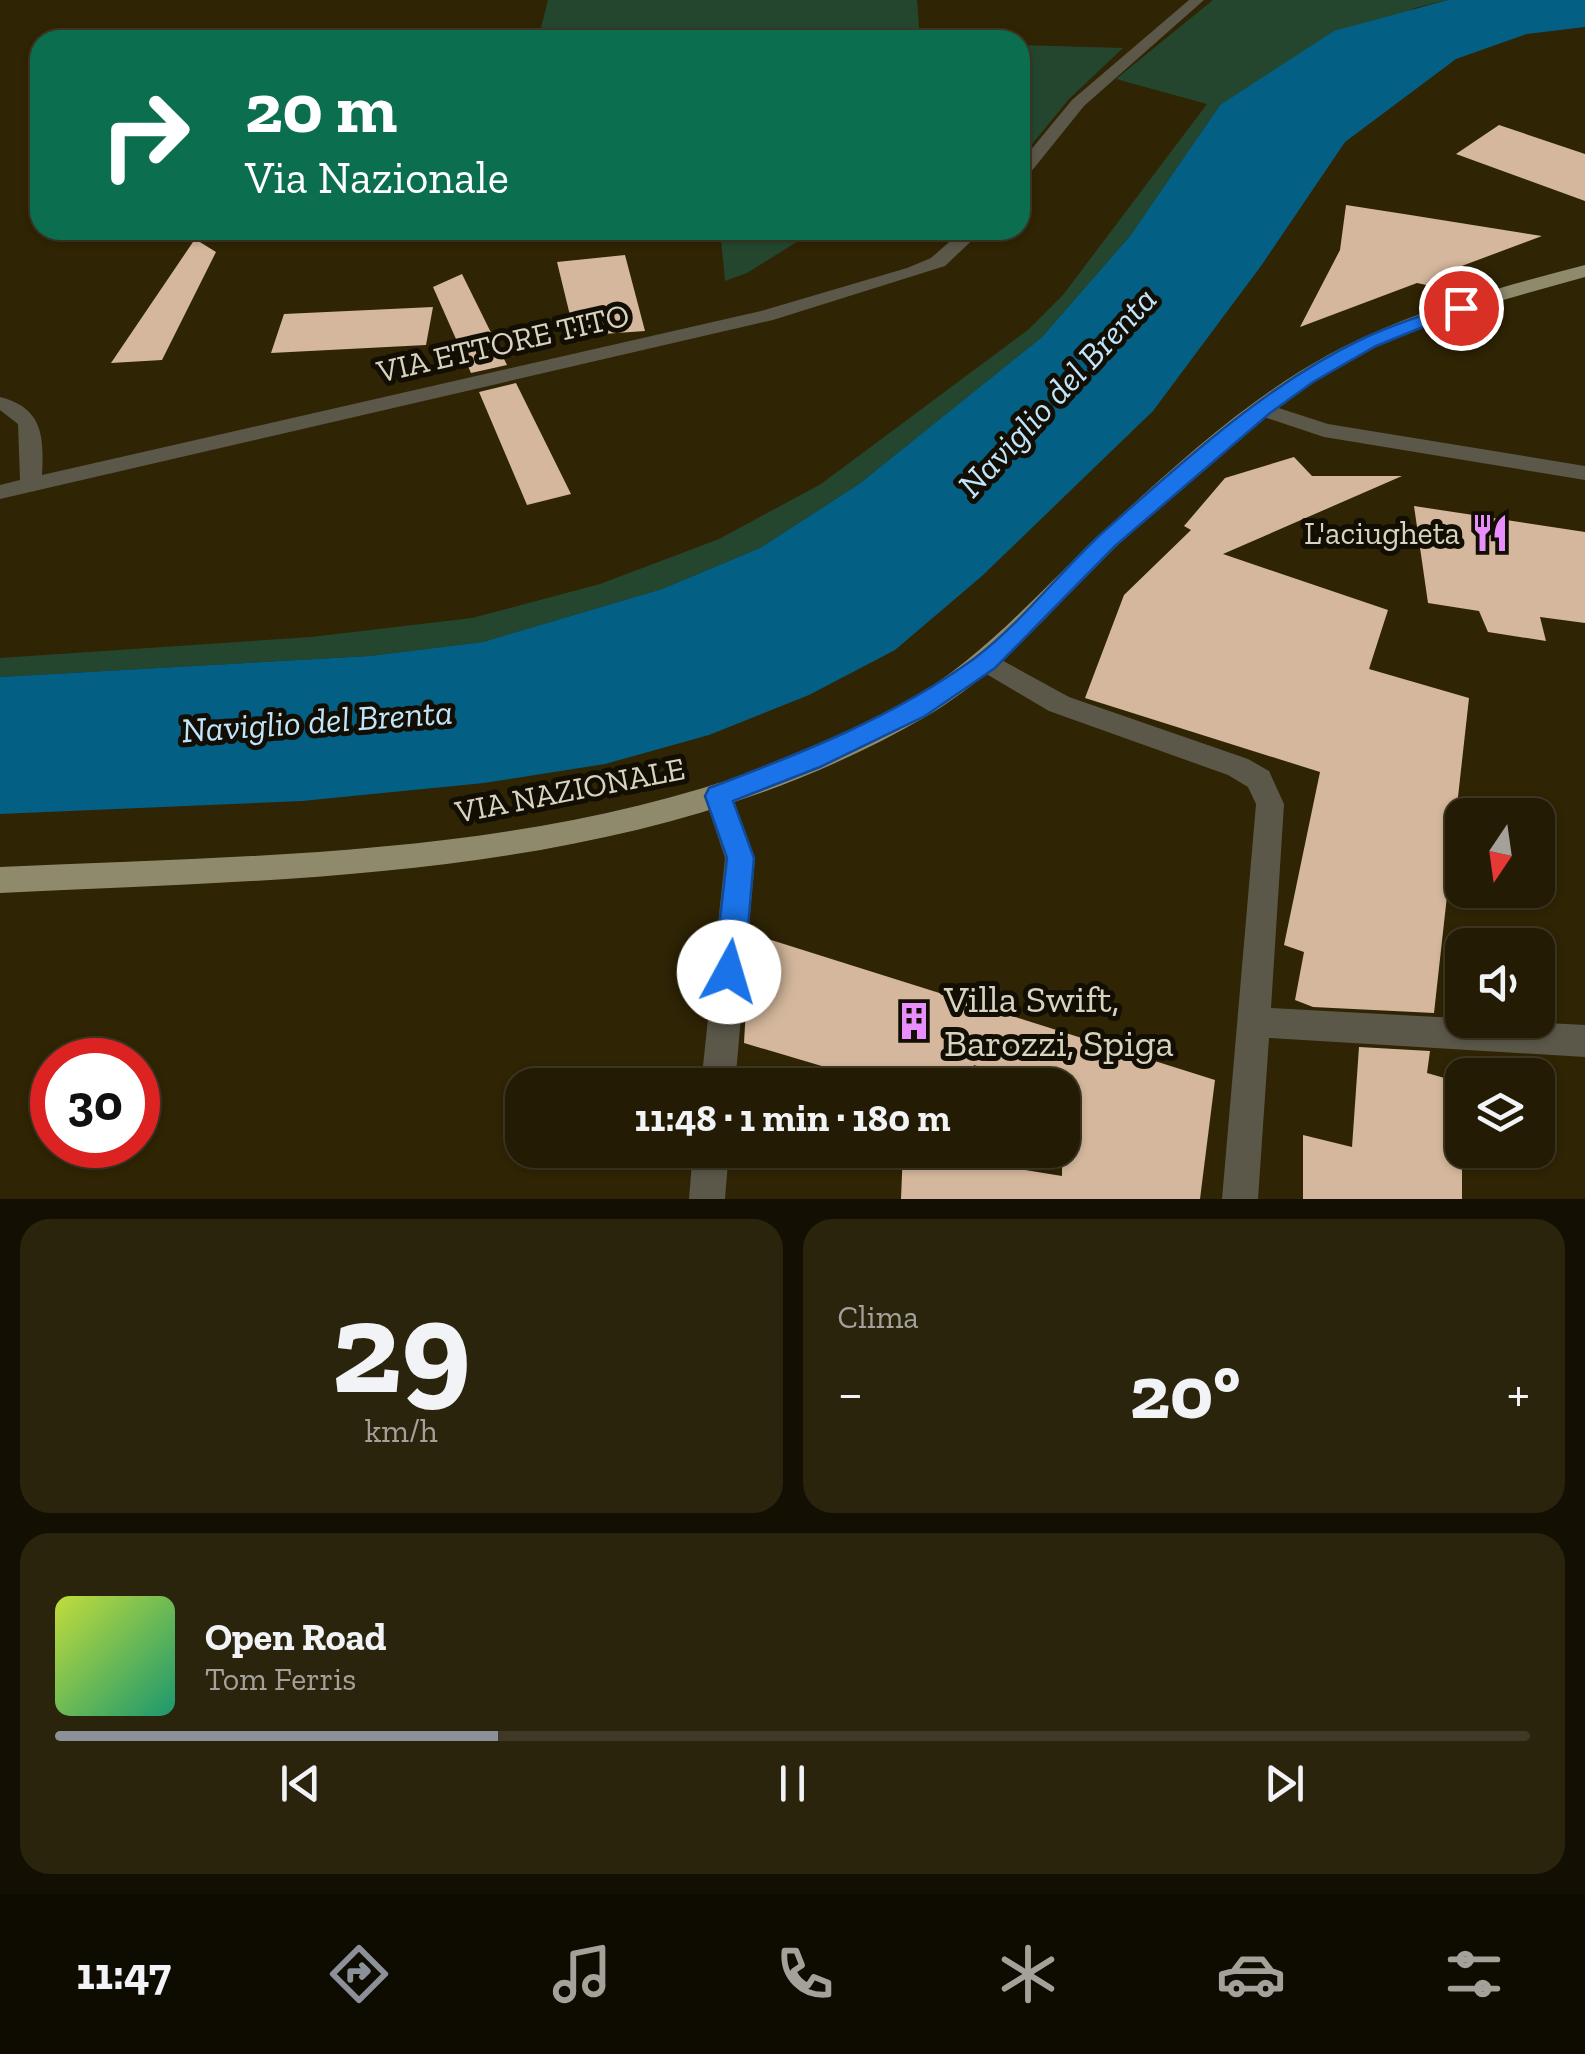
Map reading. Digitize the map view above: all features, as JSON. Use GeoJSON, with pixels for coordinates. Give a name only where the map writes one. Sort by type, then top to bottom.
{"type":"FeatureCollection","features":[{"type":"Feature","properties":{"kind":"main road","name":"VIA NAZIONALE"},"geometry":{"type":"LineString","coordinates":[[0,880],[363,860],[618,822],[718,796],[811,760],[916,710],[987,662],[1107,541],[1263,409],[1306,378],[1370,342],[1492,298],[1585,272]]}},
{"type":"Feature","properties":{"kind":"street"},"geometry":{"type":"LineString","coordinates":[[1030,162],[1078,103],[1198,0]]}},
{"type":"Feature","properties":{"kind":"street","name":"VIA ETTORE TITO"},"geometry":{"type":"LineString","coordinates":[[0,492],[766,316],[914,272],[938,262],[963,240]]}},
{"type":"Feature","properties":{"kind":"street"},"geometry":{"type":"LineString","coordinates":[[0,402],[23,412],[30,420],[31,485]]}},
{"type":"Feature","properties":{"kind":"street"},"geometry":{"type":"LineString","coordinates":[[1263,409],[1324,430],[1585,473]]}},
{"type":"Feature","properties":{"kind":"street"},"geometry":{"type":"LineString","coordinates":[[987,662],[1059,704],[1238,767],[1259,779],[1270,804],[1240,1199]]}},
{"type":"Feature","properties":{"kind":"street"},"geometry":{"type":"LineString","coordinates":[[718,796],[740,858],[720,1068]]}},
{"type":"Feature","properties":{"kind":"street"},"geometry":{"type":"LineString","coordinates":[[1254,1022],[1585,1041]]}},
{"type":"Feature","properties":{"kind":"street"},"geometry":{"type":"LineString","coordinates":[[706,1199],[709,1168]]}},
{"type":"Feature","properties":{"kind":"green space"},"geometry":{"type":"Polygon","coordinates":[[[548,0],[917,0],[919,30],[540,30],[548,0]]]}},
{"type":"Feature","properties":{"kind":"green space"},"geometry":{"type":"Polygon","coordinates":[[[1213,0],[1448,0],[1415,8],[1220,105],[1130,236],[1042,337],[859,484],[760,548],[662,589],[483,642],[370,656],[0,677],[0,658],[311,637],[472,618],[600,584],[719,539],[821,484],[1029,329],[1063,295],[1207,104],[1116,79],[1213,0]]]}},
{"type":"Feature","properties":{"kind":"green space"},"geometry":{"type":"Polygon","coordinates":[[[1030,45],[1123,48],[1069,99],[1030,147],[1030,45]]]}},
{"type":"Feature","properties":{"kind":"green space"},"geometry":{"type":"Polygon","coordinates":[[[721,240],[800,240],[747,273],[725,281],[721,240]]]}},
{"type":"Feature","properties":{"kind":"water","name":"Naviglio del Brenta"},"geometry":{"type":"Polygon","coordinates":[[[1448,0],[1585,0],[1585,27],[1527,34],[1456,59],[1345,142],[1261,266],[1153,411],[982,576],[895,650],[809,695],[709,735],[605,764],[484,783],[302,801],[0,814],[0,677],[370,656],[483,642],[662,589],[760,548],[859,484],[1042,337],[1130,236],[1220,105],[1334,31],[1448,0]]]}},
{"type":"Feature","properties":{"kind":"building"},"geometry":{"type":"Polygon","coordinates":[[[1499,125],[1585,154],[1585,201],[1456,154],[1499,125]]]}},
{"type":"Feature","properties":{"kind":"building"},"geometry":{"type":"Polygon","coordinates":[[[1346,205],[1542,236],[1443,273],[1440,288],[1417,283],[1300,327],[1340,250],[1346,205]]]}},
{"type":"Feature","properties":{"kind":"building"},"geometry":{"type":"Polygon","coordinates":[[[194,240],[216,252],[162,360],[111,363],[194,240]]]}},
{"type":"Feature","properties":{"kind":"building"},"geometry":{"type":"Polygon","coordinates":[[[625,255],[645,331],[575,336],[557,262],[625,255]]]}},
{"type":"Feature","properties":{"kind":"building"},"geometry":{"type":"Polygon","coordinates":[[[462,274],[507,365],[471,373],[433,287],[462,274]]]}},
{"type":"Feature","properties":{"kind":"building"},"geometry":{"type":"Polygon","coordinates":[[[433,307],[426,345],[271,353],[284,314],[433,307]]]}},
{"type":"Feature","properties":{"kind":"building"},"geometry":{"type":"Polygon","coordinates":[[[516,383],[571,494],[527,505],[479,392],[516,383]]]}},
{"type":"Feature","properties":{"kind":"building"},"geometry":{"type":"Polygon","coordinates":[[[1294,457],[1312,476],[1402,476],[1223,554],[1388,610],[1369,669],[1469,698],[1458,798],[1445,798],[1446,908],[1434,1013],[1313,1007],[1295,1000],[1304,952],[1284,945],[1320,772],[1085,698],[1124,595],[1191,530],[1184,526],[1225,478],[1294,457]]]}},
{"type":"Feature","properties":{"kind":"building"},"geometry":{"type":"Polygon","coordinates":[[[1414,506],[1585,532],[1585,623],[1540,617],[1546,641],[1488,632],[1479,611],[1428,603],[1414,506]]]}},
{"type":"Feature","properties":{"kind":"building"},"geometry":{"type":"Polygon","coordinates":[[[768,939],[1215,1080],[1200,1199],[901,1199],[902,1168],[1013,1168],[1062,1176],[1062,1168],[1080,1168],[1080,1068],[825,1068],[744,1043],[747,990],[768,939]]]}},
{"type":"Feature","properties":{"kind":"building"},"geometry":{"type":"Polygon","coordinates":[[[1359,1047],[1430,1051],[1427,1073],[1445,1078],[1445,1168],[1462,1168],[1462,1199],[1303,1199],[1303,1135],[1352,1147],[1359,1047]]]}},
{"type":"Feature","properties":{"kind":"place","name":"L'aciugheta"},"geometry":{"type":"Point","coordinates":[1490,533]}},
{"type":"Feature","properties":{"kind":"place","name":"Villa Swift, Barozzi, Spiga"},"geometry":{"type":"Point","coordinates":[914,1021]}},
{"type":"Feature","properties":{"kind":"route"},"geometry":{"type":"LineString","coordinates":[[729,972],[740,858],[718,796],[811,760],[916,710],[987,662],[1107,541],[1263,409],[1306,378],[1370,342],[1461,308]]}}]}
